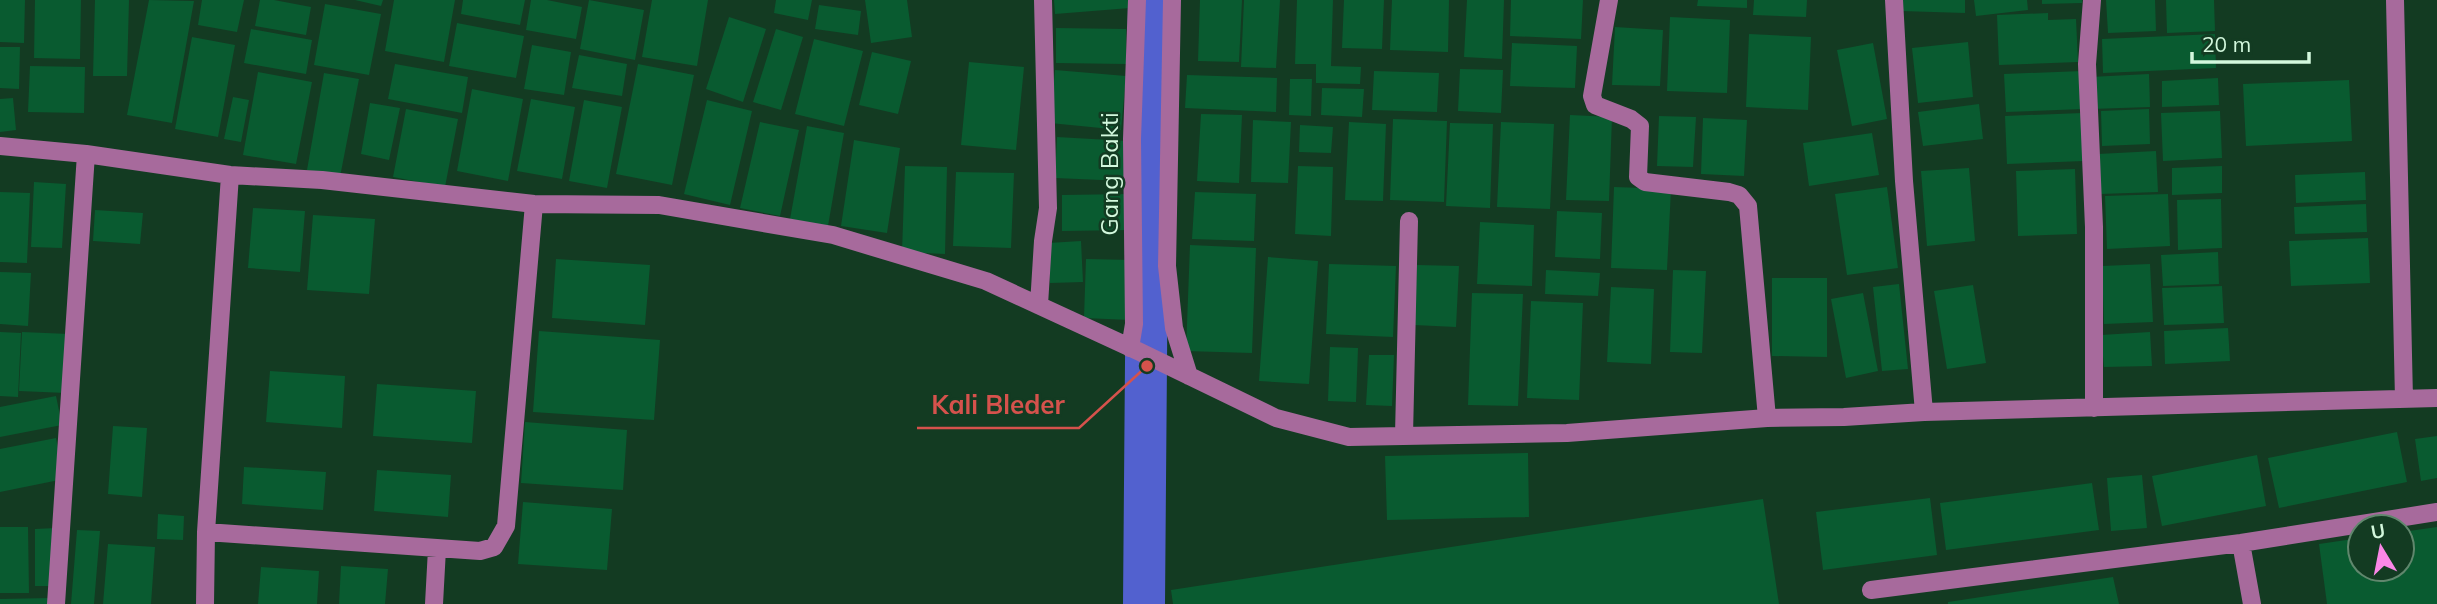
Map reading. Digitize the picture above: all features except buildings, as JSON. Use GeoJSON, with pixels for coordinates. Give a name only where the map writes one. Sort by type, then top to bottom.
{"type":"FeatureCollection","features":[{"type":"Feature","properties":{"kind":"street"},"geometry":{"type":"LineString","coordinates":[[1039,305],[1048,208],[1043,0]]}},
{"type":"Feature","properties":{"kind":"street","name":"Gang Bakti"},"geometry":{"type":"LineString","coordinates":[[1135,350],[1132,139],[1137,0]]}},
{"type":"Feature","properties":{"kind":"street"},"geometry":{"type":"LineString","coordinates":[[1172,0],[1167,266],[1182,372]]}},
{"type":"Feature","properties":{"kind":"street"},"geometry":{"type":"LineString","coordinates":[[1609,0],[1592,96],[1595,105],[1631,119],[1640,126],[1638,177],[1645,182],[1730,191],[1739,195],[1748,205],[1767,418]]}},
{"type":"Feature","properties":{"kind":"street"},"geometry":{"type":"LineString","coordinates":[[1894,0],[1904,181],[1924,412]]}},
{"type":"Feature","properties":{"kind":"street"},"geometry":{"type":"LineString","coordinates":[[2092,0],[2087,64],[2094,227],[2094,408]]}},
{"type":"Feature","properties":{"kind":"street"},"geometry":{"type":"LineString","coordinates":[[2395,0],[2404,399]]}},
{"type":"Feature","properties":{"kind":"street"},"geometry":{"type":"LineString","coordinates":[[0,146],[86,154],[230,175],[322,180],[534,204],[659,205],[833,235],[986,281],[1276,418],[1349,437],[1567,433],[1767,418],[1924,412],[2437,398]]}},
{"type":"Feature","properties":{"kind":"street"},"geometry":{"type":"LineString","coordinates":[[56,604],[86,154]]}},
{"type":"Feature","properties":{"kind":"street"},"geometry":{"type":"LineString","coordinates":[[205,604],[206,532],[230,175]]}},
{"type":"Feature","properties":{"kind":"street"},"geometry":{"type":"LineString","coordinates":[[206,532],[438,549],[480,551],[494,547],[506,526],[534,204]]}},
{"type":"Feature","properties":{"kind":"street"},"geometry":{"type":"LineString","coordinates":[[1404,435],[1409,221]]}},
{"type":"Feature","properties":{"kind":"street"},"geometry":{"type":"LineString","coordinates":[[1871,590],[2241,543],[2437,512]]}},
{"type":"Feature","properties":{"kind":"street"},"geometry":{"type":"LineString","coordinates":[[2241,543],[2252,604]]}},
{"type":"Feature","properties":{"kind":"street"},"geometry":{"type":"LineString","coordinates":[[434,604],[438,549]]}},
{"type":"Feature","properties":{"kind":"waterway"},"geometry":{"type":"LineString","coordinates":[[1144,604],[1149,0]]}},
{"type":"Feature","properties":{"kind":"place","name":"Kali Bleder"},"geometry":{"type":"Point","coordinates":[1147,366]}}]}
